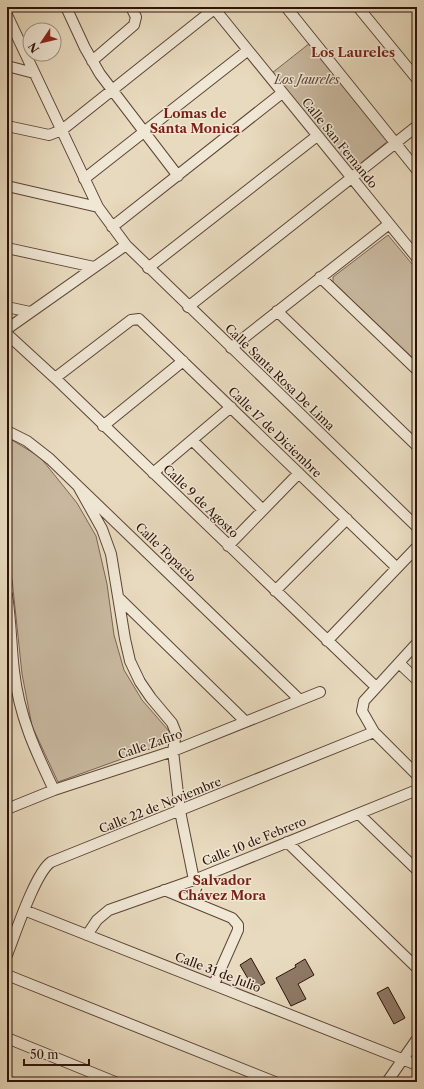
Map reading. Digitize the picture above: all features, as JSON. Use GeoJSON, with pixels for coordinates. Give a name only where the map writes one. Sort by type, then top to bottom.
{"type":"FeatureCollection","features":[{"type":"Feature","properties":{"kind":"street"},"geometry":{"type":"LineString","coordinates":[[66,7],[92,61],[112,90],[178,176]]}},
{"type":"Feature","properties":{"kind":"street"},"geometry":{"type":"LineString","coordinates":[[92,61],[134,25],[136,17],[131,7]]}},
{"type":"Feature","properties":{"kind":"street"},"geometry":{"type":"LineString","coordinates":[[286,7],[417,170]]}},
{"type":"Feature","properties":{"kind":"street"},"geometry":{"type":"LineString","coordinates":[[358,7],[417,79]]}},
{"type":"Feature","properties":{"kind":"street"},"geometry":{"type":"LineString","coordinates":[[7,126],[49,135],[62,130],[213,8]]}},
{"type":"Feature","properties":{"kind":"street","name":"Calle San Fernando"},"geometry":{"type":"LineString","coordinates":[[213,8],[417,258]]}},
{"type":"Feature","properties":{"kind":"street","name":"Calle Santa Rosa De Lima"},"geometry":{"type":"LineString","coordinates":[[7,15],[98,207],[126,245],[188,307],[417,527]]}},
{"type":"Feature","properties":{"kind":"street"},"geometry":{"type":"LineString","coordinates":[[84,179],[247,51]]}},
{"type":"Feature","properties":{"kind":"street"},"geometry":{"type":"LineString","coordinates":[[7,66],[34,73]]}},
{"type":"Feature","properties":{"kind":"street"},"geometry":{"type":"LineString","coordinates":[[112,227],[282,93]]}},
{"type":"Feature","properties":{"kind":"street"},"geometry":{"type":"LineString","coordinates":[[188,307],[417,126]]}},
{"type":"Feature","properties":{"kind":"street"},"geometry":{"type":"LineString","coordinates":[[148,268],[317,136]]}},
{"type":"Feature","properties":{"kind":"street"},"geometry":{"type":"LineString","coordinates":[[7,186],[98,207]]}},
{"type":"Feature","properties":{"kind":"street"},"geometry":{"type":"LineString","coordinates":[[231,348],[276,311],[389,224]]}},
{"type":"Feature","properties":{"kind":"street"},"geometry":{"type":"LineString","coordinates":[[7,329],[126,245]]}},
{"type":"Feature","properties":{"kind":"street"},"geometry":{"type":"LineString","coordinates":[[7,248],[94,267]]}},
{"type":"Feature","properties":{"kind":"street"},"geometry":{"type":"LineString","coordinates":[[320,277],[417,370]]}},
{"type":"Feature","properties":{"kind":"street"},"geometry":{"type":"LineString","coordinates":[[7,307],[30,312]]}},
{"type":"Feature","properties":{"kind":"street"},"geometry":{"type":"LineString","coordinates":[[276,311],[417,446]]}},
{"type":"Feature","properties":{"kind":"street","name":"Calle 17 de Diciembre"},"geometry":{"type":"LineString","coordinates":[[55,378],[135,318],[142,321],[396,567]]}},
{"type":"Feature","properties":{"kind":"street","name":"Calle 9 de Agosto"},"geometry":{"type":"LineString","coordinates":[[7,334],[55,378],[103,426],[376,687]]}},
{"type":"Feature","properties":{"kind":"street"},"geometry":{"type":"LineString","coordinates":[[103,426],[183,361]]}},
{"type":"Feature","properties":{"kind":"street"},"geometry":{"type":"LineString","coordinates":[[153,473],[231,407]]}},
{"type":"Feature","properties":{"kind":"street","name":"Calle Topacio"},"geometry":{"type":"LineString","coordinates":[[7,431],[27,441],[50,459],[300,700]]}},
{"type":"Feature","properties":{"kind":"street"},"geometry":{"type":"LineString","coordinates":[[193,440],[263,510]]}},
{"type":"Feature","properties":{"kind":"street"},"geometry":{"type":"LineString","coordinates":[[228,546],[299,473]]}},
{"type":"Feature","properties":{"kind":"street"},"geometry":{"type":"LineString","coordinates":[[78,486],[102,529],[111,554],[130,661],[150,698],[175,729],[176,738],[172,751],[180,811],[194,880]]}},
{"type":"Feature","properties":{"kind":"street"},"geometry":{"type":"LineString","coordinates":[[275,591],[347,519]]}},
{"type":"Feature","properties":{"kind":"street"},"geometry":{"type":"LineString","coordinates":[[327,641],[396,567],[417,547]]}},
{"type":"Feature","properties":{"kind":"street"},"geometry":{"type":"LineString","coordinates":[[7,595],[10,674],[29,736],[54,790]]}},
{"type":"Feature","properties":{"kind":"street"},"geometry":{"type":"LineString","coordinates":[[119,598],[245,721]]}},
{"type":"Feature","properties":{"kind":"street"},"geometry":{"type":"LineString","coordinates":[[417,644],[376,687],[364,701],[362,706],[365,719],[374,732],[417,775]]}},
{"type":"Feature","properties":{"kind":"street"},"geometry":{"type":"LineString","coordinates":[[399,663],[417,680]]}},
{"type":"Feature","properties":{"kind":"street","name":"Calle Zafiro"},"geometry":{"type":"LineString","coordinates":[[7,809],[54,790],[172,751],[320,692]]}},
{"type":"Feature","properties":{"kind":"street","name":"Calle 22 de Noviembre"},"geometry":{"type":"LineString","coordinates":[[7,955],[24,910],[44,869],[51,862],[374,732]]}},
{"type":"Feature","properties":{"kind":"street","name":"Calle 10 de Febrero"},"geometry":{"type":"LineString","coordinates":[[87,935],[97,920],[109,910],[194,880],[417,790]]}},
{"type":"Feature","properties":{"kind":"street"},"geometry":{"type":"LineString","coordinates":[[359,814],[417,870]]}},
{"type":"Feature","properties":{"kind":"street"},"geometry":{"type":"LineString","coordinates":[[287,842],[417,968]]}},
{"type":"Feature","properties":{"kind":"street"},"geometry":{"type":"LineString","coordinates":[[164,890],[232,918],[238,925],[238,930],[214,984]]}},
{"type":"Feature","properties":{"kind":"street","name":"Calle 31 de Julio"},"geometry":{"type":"LineString","coordinates":[[24,910],[417,1065]]}},
{"type":"Feature","properties":{"kind":"street"},"geometry":{"type":"LineString","coordinates":[[7,975],[275,1082]]}},
{"type":"Feature","properties":{"kind":"street"},"geometry":{"type":"LineString","coordinates":[[7,1038],[115,1082]]}},
{"type":"Feature","properties":{"kind":"street"},"geometry":{"type":"LineString","coordinates":[[387,1082],[417,1040]]}},
{"type":"Feature","properties":{"kind":"green space","name":"Los Jaureles"},"geometry":{"type":"Polygon","coordinates":[[[310,43],[388,141],[351,171],[272,73],[310,43]]]}},
{"type":"Feature","properties":{"kind":"green space"},"geometry":{"type":"Polygon","coordinates":[[[388,235],[417,270],[417,362],[333,282],[333,277],[388,235]]]}},
{"type":"Feature","properties":{"kind":"green space"},"geometry":{"type":"Polygon","coordinates":[[[7,437],[40,457],[77,503],[96,536],[107,584],[114,635],[124,670],[142,700],[169,731],[166,743],[58,782],[32,726],[22,674],[12,579],[7,568],[7,437]]]}},
{"type":"Feature","properties":{"kind":"building"},"geometry":{"type":"Polygon","coordinates":[[[251,958],[265,983],[254,989],[240,965],[251,958]]]}},
{"type":"Feature","properties":{"kind":"building"},"geometry":{"type":"Polygon","coordinates":[[[305,959],[314,975],[298,984],[306,999],[291,1006],[276,978],[296,967],[295,965],[305,959]]]}},
{"type":"Feature","properties":{"kind":"building"},"geometry":{"type":"Polygon","coordinates":[[[388,987],[405,1018],[394,1024],[377,993],[388,987]]]}},
{"type":"Feature","properties":{"kind":"district","name":"Los Laureles"},"geometry":{"type":"Point","coordinates":[353,52]}},
{"type":"Feature","properties":{"kind":"district","name":"Lomas de Santa Monica"},"geometry":{"type":"Point","coordinates":[195,120]}},
{"type":"Feature","properties":{"kind":"district","name":"Salvador Chávez Mora"},"geometry":{"type":"Point","coordinates":[222,888]}}]}
